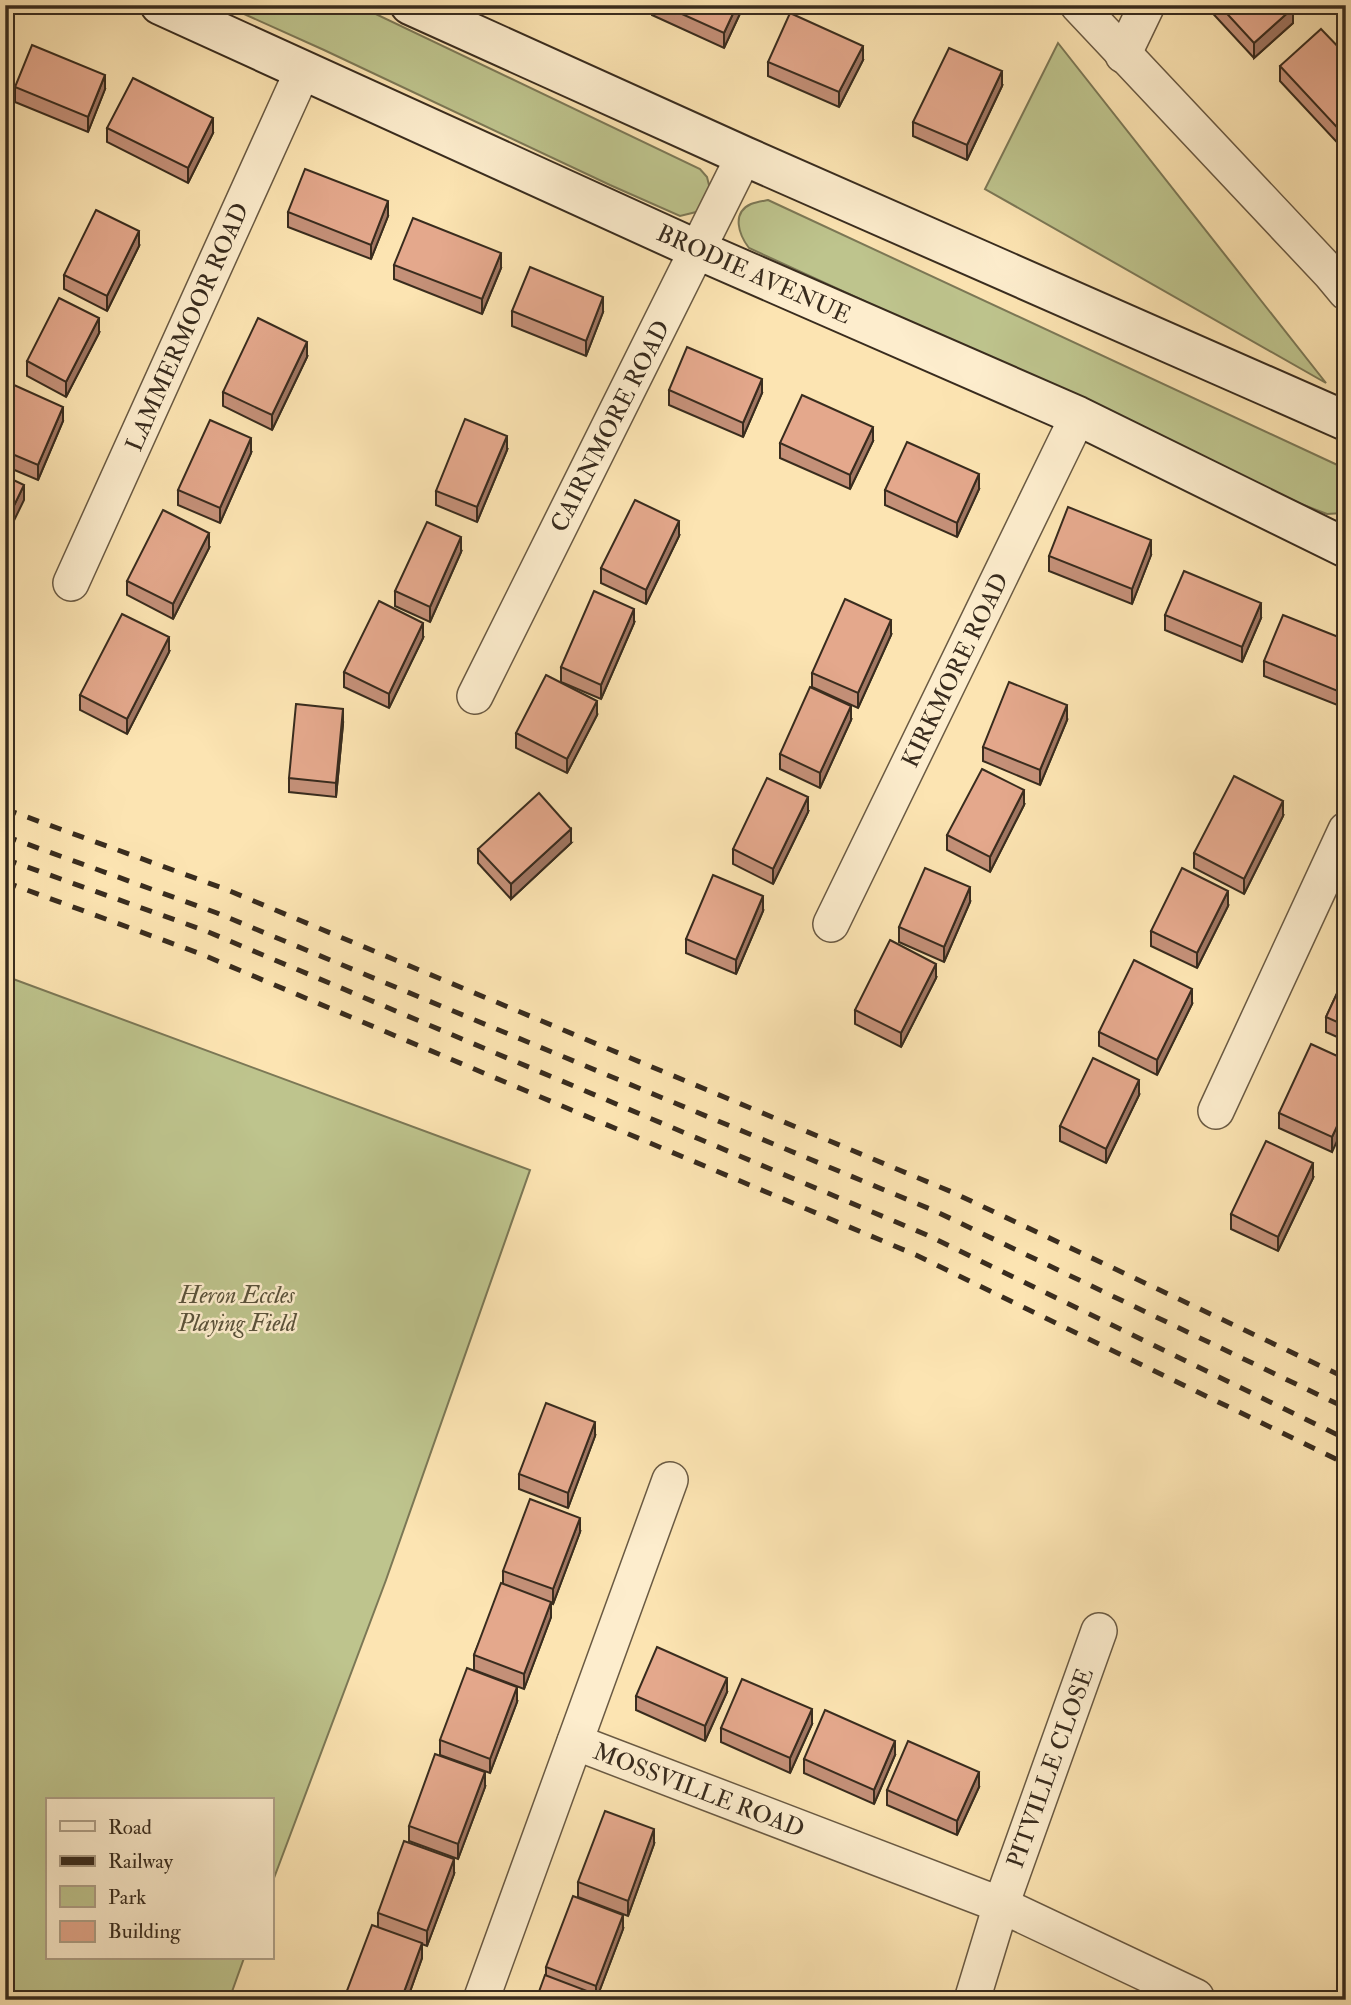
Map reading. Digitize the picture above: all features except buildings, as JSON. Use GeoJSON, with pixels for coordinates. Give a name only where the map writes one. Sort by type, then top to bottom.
{"type":"FeatureCollection","features":[{"type":"Feature","properties":{"kind":"street","name":"BRODIE AVENUE"},"geometry":{"type":"LineString","coordinates":[[160,5],[698,250],[1079,416],[1346,548]]}},
{"type":"Feature","properties":{"kind":"street"},"geometry":{"type":"LineString","coordinates":[[410,5],[744,156],[1346,421]]}},
{"type":"Feature","properties":{"kind":"street"},"geometry":{"type":"LineString","coordinates":[[1078,5],[1346,292]]}},
{"type":"Feature","properties":{"kind":"street"},"geometry":{"type":"LineString","coordinates":[[1123,55],[1147,5]]}},
{"type":"Feature","properties":{"kind":"street","name":"LAMMERMOOR ROAD"},"geometry":{"type":"LineString","coordinates":[[71,583],[303,70]]}},
{"type":"Feature","properties":{"kind":"street","name":"CAIRNMORE ROAD"},"geometry":{"type":"LineString","coordinates":[[475,696],[744,156]]}},
{"type":"Feature","properties":{"kind":"street","name":"KIRKMORE ROAD"},"geometry":{"type":"LineString","coordinates":[[831,924],[1079,416]]}},
{"type":"Feature","properties":{"kind":"street"},"geometry":{"type":"LineString","coordinates":[[1216,1111],[1346,830]]}},
{"type":"Feature","properties":{"kind":"street"},"geometry":{"type":"LineString","coordinates":[[575,1742],[670,1479]]}},
{"type":"Feature","properties":{"kind":"street","name":"PITVILLE CLOSE"},"geometry":{"type":"LineString","coordinates":[[972,2000],[1001,1905],[1099,1631]]}},
{"type":"Feature","properties":{"kind":"street","name":"MOSSVILLE ROAD"},"geometry":{"type":"LineString","coordinates":[[481,2000],[575,1742],[1001,1905],[1192,1999]]}},
{"type":"Feature","properties":{"kind":"green space"},"geometry":{"type":"Polygon","coordinates":[[[224,5],[357,5],[700,169],[707,177],[710,189],[707,200],[696,212],[680,216],[224,5]]]}},
{"type":"Feature","properties":{"kind":"green space"},"geometry":{"type":"Polygon","coordinates":[[[1058,43],[1326,383],[985,189],[1058,43]]]}},
{"type":"Feature","properties":{"kind":"green space"},"geometry":{"type":"Polygon","coordinates":[[[768,200],[1346,469],[1346,511],[1327,514],[1301,504],[1153,435],[974,357],[862,300],[749,248],[740,231],[739,218],[751,204],[768,200]]]}},
{"type":"Feature","properties":{"kind":"green space","name":"Heron Eccles Playing Field"},"geometry":{"type":"Polygon","coordinates":[[[5,976],[530,1170],[386,1580],[273,1881],[273,1798],[46,1798],[46,1960],[243,1960],[229,2000],[5,2000],[5,976]]]}},
{"type":"Feature","properties":{"kind":"railway"},"geometry":{"type":"LineString","coordinates":[[5,809],[225,889],[952,1192],[1346,1378]]}},
{"type":"Feature","properties":{"kind":"railway"},"geometry":{"type":"LineString","coordinates":[[5,836],[217,913],[935,1211],[1346,1408]]}},
{"type":"Feature","properties":{"kind":"railway"},"geometry":{"type":"LineString","coordinates":[[5,859],[206,931],[927,1235],[1346,1439]]}},
{"type":"Feature","properties":{"kind":"railway"},"geometry":{"type":"LineString","coordinates":[[5,882],[201,954],[916,1255],[1346,1464]]}}]}
